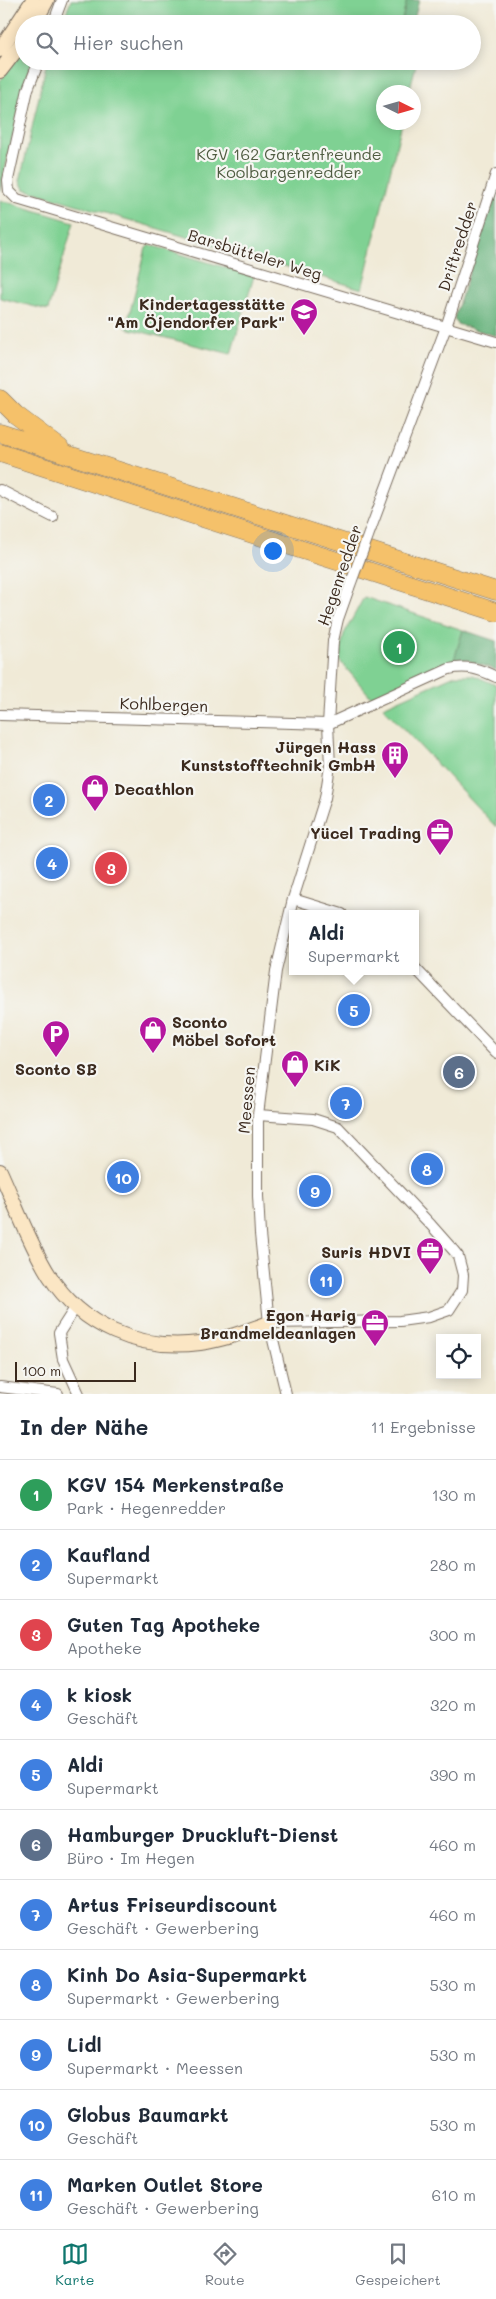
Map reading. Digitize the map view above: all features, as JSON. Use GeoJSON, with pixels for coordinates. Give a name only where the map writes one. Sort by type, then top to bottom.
{"type":"FeatureCollection","features":[{"type":"Feature","properties":{"kind":"highway"},"geometry":{"type":"LineString","coordinates":[[0,399],[16,416],[70,456]]}},
{"type":"Feature","properties":{"kind":"highway"},"geometry":{"type":"LineString","coordinates":[[0,433],[496,591]]}},
{"type":"Feature","properties":{"kind":"highway"},"geometry":{"type":"LineString","coordinates":[[0,453],[496,612]]}},
{"type":"Feature","properties":{"kind":"street"},"geometry":{"type":"LineString","coordinates":[[23,15],[33,0]]}},
{"type":"Feature","properties":{"kind":"street"},"geometry":{"type":"LineString","coordinates":[[39,15],[47,0]]}},
{"type":"Feature","properties":{"kind":"street"},"geometry":{"type":"LineString","coordinates":[[56,15],[62,0]]}},
{"type":"Feature","properties":{"kind":"street"},"geometry":{"type":"LineString","coordinates":[[0,50],[15,27]]}},
{"type":"Feature","properties":{"kind":"street"},"geometry":{"type":"LineString","coordinates":[[0,71],[15,52]]}},
{"type":"Feature","properties":{"kind":"street","name":"Barsbütteler Weg"},"geometry":{"type":"LineString","coordinates":[[35,70],[28,89],[8,180],[9,191],[17,199],[496,342]]}},
{"type":"Feature","properties":{"kind":"street","name":"Driftredder"},"geometry":{"type":"LineString","coordinates":[[446,326],[496,174]]}},
{"type":"Feature","properties":{"kind":"street","name":"Hegenredder"},"geometry":{"type":"LineString","coordinates":[[328,724],[333,641],[338,619],[446,326]]}},
{"type":"Feature","properties":{"kind":"street"},"geometry":{"type":"LineString","coordinates":[[0,490],[53,517]]}},
{"type":"Feature","properties":{"kind":"street"},"geometry":{"type":"LineString","coordinates":[[328,724],[449,669],[460,666],[473,667],[496,677]]}},
{"type":"Feature","properties":{"kind":"street","name":"Kohlbergen"},"geometry":{"type":"LineString","coordinates":[[0,715],[328,724]]}},
{"type":"Feature","properties":{"kind":"street","name":"Meessen"},"geometry":{"type":"LineString","coordinates":[[290,910],[325,798],[330,766],[328,724]]}},
{"type":"Feature","properties":{"kind":"street"},"geometry":{"type":"LineString","coordinates":[[293,899],[329,910]]}},
{"type":"Feature","properties":{"kind":"street","name":"Meessen"},"geometry":{"type":"LineString","coordinates":[[286,1394],[269,1323],[258,1196],[258,1115],[275,977],[289,916]]}},
{"type":"Feature","properties":{"kind":"street"},"geometry":{"type":"LineString","coordinates":[[419,972],[496,1053]]}},
{"type":"Feature","properties":{"kind":"street"},"geometry":{"type":"LineString","coordinates":[[0,1171],[48,1274],[76,1308],[98,1324],[118,1334],[156,1344],[201,1343],[234,1335],[269,1323],[400,1321],[429,1317],[449,1310],[462,1290],[463,1275],[458,1256],[338,1127],[313,1119],[258,1115]]}},
{"type":"Feature","properties":{"kind":"street"},"geometry":{"type":"LineString","coordinates":[[64,1394],[78,1392],[63,1359],[60,1333],[67,1318],[76,1308]]}},
{"type":"Feature","properties":{"kind":"street"},"geometry":{"type":"LineString","coordinates":[[0,1387],[58,1394]]}},
{"type":"Feature","properties":{"kind":"green space"},"geometry":{"type":"Polygon","coordinates":[[[71,0],[407,0],[403,15],[65,15],[71,0]]]}},
{"type":"Feature","properties":{"kind":"green space"},"geometry":{"type":"Polygon","coordinates":[[[407,0],[419,0],[415,15],[403,15],[407,0]]]}},
{"type":"Feature","properties":{"kind":"green space"},"geometry":{"type":"Polygon","coordinates":[[[15,62],[15,70],[29,70],[0,191],[0,81],[15,62]]]}},
{"type":"Feature","properties":{"kind":"green space","name":"KGV 162 Gartenfreunde Koolbargenredder"},"geometry":{"type":"Polygon","coordinates":[[[45,70],[415,70],[411,85],[376,85],[376,130],[400,130],[362,289],[24,189],[20,181],[45,70]]]}},
{"type":"Feature","properties":{"kind":"green space"},"geometry":{"type":"Polygon","coordinates":[[[496,193],[496,336],[457,324],[454,318],[496,193]]]}},
{"type":"Feature","properties":{"kind":"green space"},"geometry":{"type":"Polygon","coordinates":[[[0,200],[74,222],[48,310],[0,298],[0,200]]]}},
{"type":"Feature","properties":{"kind":"green space"},"geometry":{"type":"Polygon","coordinates":[[[150,245],[254,276],[231,354],[126,328],[146,248],[150,245]]]}},
{"type":"Feature","properties":{"kind":"green space"},"geometry":{"type":"Polygon","coordinates":[[[364,597],[463,630],[454,660],[371,697],[339,660],[344,634],[364,597]]]}},
{"type":"Feature","properties":{"kind":"green space"},"geometry":{"type":"Polygon","coordinates":[[[463,630],[496,641],[496,670],[467,660],[454,660],[463,630]]]}},
{"type":"Feature","properties":{"kind":"green space"},"geometry":{"type":"Polygon","coordinates":[[[455,675],[473,675],[496,685],[496,827],[383,707],[455,675]]]}},
{"type":"Feature","properties":{"kind":"place","name":"Kindertagesstätte \"Am Öjendorfer Park\""},"geometry":{"type":"Point","coordinates":[304,336]}},
{"type":"Feature","properties":{"kind":"place","name":"KGV 154 Merkenstraße"},"geometry":{"type":"Point","coordinates":[399,647]}},
{"type":"Feature","properties":{"kind":"place","name":"Jürgen Hass Kunststofftechnik GmbH"},"geometry":{"type":"Point","coordinates":[395,779]}},
{"type":"Feature","properties":{"kind":"place","name":"Kaufland"},"geometry":{"type":"Point","coordinates":[49,800]}},
{"type":"Feature","properties":{"kind":"place","name":"Decathlon"},"geometry":{"type":"Point","coordinates":[95,812]}},
{"type":"Feature","properties":{"kind":"place","name":"Yücel Trading"},"geometry":{"type":"Point","coordinates":[440,856]}},
{"type":"Feature","properties":{"kind":"place","name":"k kiosk"},"geometry":{"type":"Point","coordinates":[52,863]}},
{"type":"Feature","properties":{"kind":"place","name":"Guten Tag Apotheke"},"geometry":{"type":"Point","coordinates":[111,868]}},
{"type":"Feature","properties":{"kind":"place","name":"Aldi"},"geometry":{"type":"Point","coordinates":[354,1010]}},
{"type":"Feature","properties":{"kind":"place","name":"Sconto Möbel Sofort"},"geometry":{"type":"Point","coordinates":[153,1054]}},
{"type":"Feature","properties":{"kind":"place","name":"Sconto SB"},"geometry":{"type":"Point","coordinates":[56,1058]}},
{"type":"Feature","properties":{"kind":"place","name":"Hamburger Druckluft-Dienst"},"geometry":{"type":"Point","coordinates":[459,1072]}},
{"type":"Feature","properties":{"kind":"place","name":"KiK"},"geometry":{"type":"Point","coordinates":[295,1088]}},
{"type":"Feature","properties":{"kind":"place","name":"Artus Friseurdiscount"},"geometry":{"type":"Point","coordinates":[346,1103]}},
{"type":"Feature","properties":{"kind":"place","name":"Kinh Do Asia-Supermarkt"},"geometry":{"type":"Point","coordinates":[427,1169]}},
{"type":"Feature","properties":{"kind":"place","name":"Globus Baumarkt"},"geometry":{"type":"Point","coordinates":[123,1177]}},
{"type":"Feature","properties":{"kind":"place","name":"Lidl"},"geometry":{"type":"Point","coordinates":[315,1191]}},
{"type":"Feature","properties":{"kind":"place","name":"Suris HDVI"},"geometry":{"type":"Point","coordinates":[430,1275]}},
{"type":"Feature","properties":{"kind":"place","name":"Marken Outlet Store"},"geometry":{"type":"Point","coordinates":[326,1280]}},
{"type":"Feature","properties":{"kind":"place","name":"Egon Harig Brandmeldeanlagen"},"geometry":{"type":"Point","coordinates":[375,1347]}}]}
